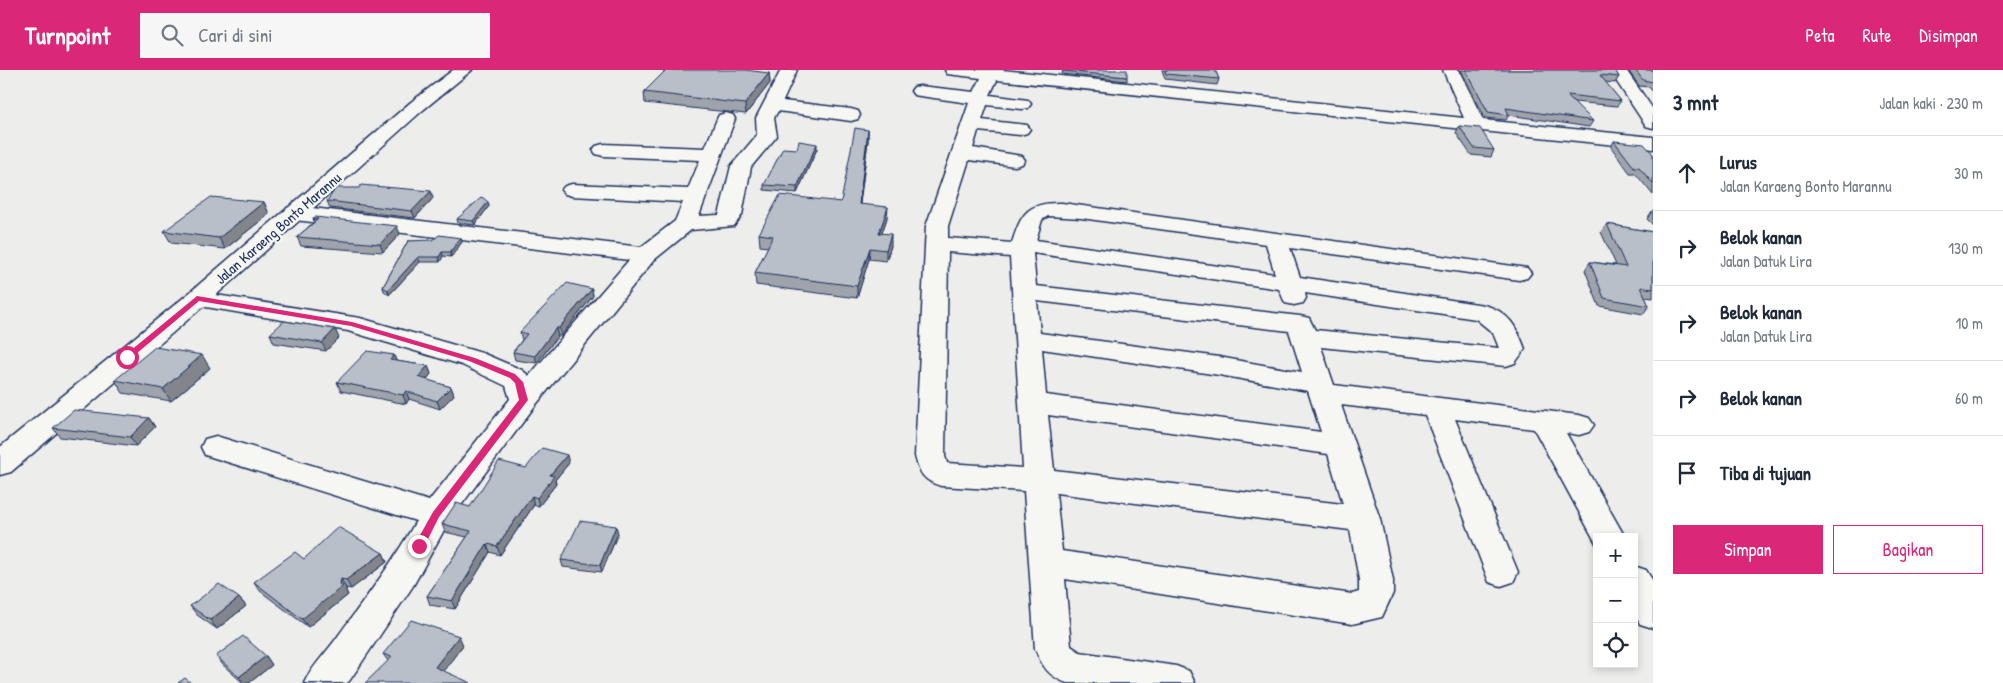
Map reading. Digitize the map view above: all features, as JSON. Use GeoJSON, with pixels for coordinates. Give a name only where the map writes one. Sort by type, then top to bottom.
{"type":"FeatureCollection","features":[{"type":"Feature","properties":{"kind":"street","name":"Jalan Karaeng Bonto Marannu"},"geometry":{"type":"LineString","coordinates":[[0,464],[197,299],[417,106],[464,70]]}},
{"type":"Feature","properties":{"kind":"street"},"geometry":{"type":"LineString","coordinates":[[685,224],[726,221],[731,215],[741,166],[767,136],[764,121],[789,70]]}},
{"type":"Feature","properties":{"kind":"street"},"geometry":{"type":"LineString","coordinates":[[953,70],[991,74],[1092,77],[1476,124],[1653,142]]}},
{"type":"Feature","properties":{"kind":"street"},"geometry":{"type":"LineString","coordinates":[[1452,70],[1476,124]]}},
{"type":"Feature","properties":{"kind":"street"},"geometry":{"type":"LineString","coordinates":[[1618,70],[1653,122]]}},
{"type":"Feature","properties":{"kind":"street"},"geometry":{"type":"LineString","coordinates":[[991,74],[980,98],[939,214],[930,456],[932,469],[940,475],[962,478],[1040,480],[1364,518]]}},
{"type":"Feature","properties":{"kind":"street"},"geometry":{"type":"LineString","coordinates":[[920,91],[1022,104]]}},
{"type":"Feature","properties":{"kind":"street"},"geometry":{"type":"LineString","coordinates":[[1633,92],[1653,95]]}},
{"type":"Feature","properties":{"kind":"street"},"geometry":{"type":"LineString","coordinates":[[771,106],[851,115]]}},
{"type":"Feature","properties":{"kind":"street"},"geometry":{"type":"LineString","coordinates":[[323,683],[337,668],[359,637],[419,546],[436,515],[524,400],[646,255],[685,224],[726,118]]}},
{"type":"Feature","properties":{"kind":"street"},"geometry":{"type":"LineString","coordinates":[[971,125],[1020,129]]}},
{"type":"Feature","properties":{"kind":"street"},"geometry":{"type":"LineString","coordinates":[[603,150],[712,154]]}},
{"type":"Feature","properties":{"kind":"street"},"geometry":{"type":"LineString","coordinates":[[962,153],[1015,160]]}},
{"type":"Feature","properties":{"kind":"street"},"geometry":{"type":"LineString","coordinates":[[572,190],[696,196]]}},
{"type":"Feature","properties":{"kind":"street"},"geometry":{"type":"LineString","coordinates":[[1176,683],[1081,670],[1064,664],[1053,648],[1024,292],[1022,248],[1032,218],[1040,211],[1081,211],[1519,273]]}},
{"type":"Feature","properties":{"kind":"street"},"geometry":{"type":"LineString","coordinates":[[295,213],[646,255]]}},
{"type":"Feature","properties":{"kind":"street"},"geometry":{"type":"LineString","coordinates":[[1047,563],[1352,609],[1369,606],[1376,593],[1376,580],[1364,518],[1302,330],[1276,239]]}},
{"type":"Feature","properties":{"kind":"street"},"geometry":{"type":"LineString","coordinates":[[937,244],[1022,248],[1290,283],[1484,313],[1505,329],[1512,349],[1506,357],[1500,357],[1024,292]]}},
{"type":"Feature","properties":{"kind":"street"},"geometry":{"type":"LineString","coordinates":[[197,299],[352,324],[472,360],[512,376],[519,382],[524,400]]}},
{"type":"Feature","properties":{"kind":"street"},"geometry":{"type":"LineString","coordinates":[[1028,339],[1219,366],[1322,388],[1436,408],[1579,425]]}},
{"type":"Feature","properties":{"kind":"street"},"geometry":{"type":"LineString","coordinates":[[1034,403],[1339,446]]}},
{"type":"Feature","properties":{"kind":"street"},"geometry":{"type":"LineString","coordinates":[[1436,408],[1501,572]]}},
{"type":"Feature","properties":{"kind":"street"},"geometry":{"type":"LineString","coordinates":[[1544,421],[1607,533]]}},
{"type":"Feature","properties":{"kind":"street"},"geometry":{"type":"LineString","coordinates":[[216,446],[436,515]]}},
{"type":"Feature","properties":{"kind":"street"},"geometry":{"type":"LineString","coordinates":[[1638,577],[1653,579]]}},
{"type":"Feature","properties":{"kind":"street"},"geometry":{"type":"LineString","coordinates":[[1638,587],[1653,613]]}},
{"type":"Feature","properties":{"kind":"building"},"geometry":{"type":"Polygon","coordinates":[[[666,70],[745,70],[769,73],[745,104],[644,92],[666,70]]]}},
{"type":"Feature","properties":{"kind":"building"},"geometry":{"type":"Polygon","coordinates":[[[1127,70],[1127,77],[1063,71],[1127,70]]]}},
{"type":"Feature","properties":{"kind":"building"},"geometry":{"type":"Polygon","coordinates":[[[1165,70],[1215,70],[1219,79],[1166,74],[1165,70]]]}},
{"type":"Feature","properties":{"kind":"building"},"geometry":{"type":"Polygon","coordinates":[[[1466,70],[1615,70],[1619,77],[1600,75],[1621,101],[1567,95],[1593,121],[1506,108],[1509,115],[1488,112],[1466,70]]]}},
{"type":"Feature","properties":{"kind":"building"},"geometry":{"type":"Polygon","coordinates":[[[1635,70],[1653,70],[1653,82],[1643,80],[1635,70]]]}},
{"type":"Feature","properties":{"kind":"building"},"geometry":{"type":"Polygon","coordinates":[[[1459,126],[1480,128],[1494,150],[1474,148],[1459,126]]]}},
{"type":"Feature","properties":{"kind":"building"},"geometry":{"type":"Polygon","coordinates":[[[855,128],[868,130],[859,204],[888,207],[879,233],[891,234],[886,250],[870,248],[857,286],[755,273],[773,236],[759,234],[780,195],[841,202],[855,128]]]}},
{"type":"Feature","properties":{"kind":"building"},"geometry":{"type":"Polygon","coordinates":[[[799,141],[817,144],[797,187],[764,185],[783,148],[797,149],[799,141]]]}},
{"type":"Feature","properties":{"kind":"building"},"geometry":{"type":"Polygon","coordinates":[[[1614,141],[1644,144],[1653,154],[1653,184],[1639,167],[1634,167],[1614,141]]]}},
{"type":"Feature","properties":{"kind":"building"},"geometry":{"type":"Polygon","coordinates":[[[361,185],[431,191],[412,211],[327,201],[336,188],[359,188],[361,185]]]}},
{"type":"Feature","properties":{"kind":"building"},"geometry":{"type":"Polygon","coordinates":[[[211,197],[264,202],[219,238],[164,231],[211,197]]]}},
{"type":"Feature","properties":{"kind":"building"},"geometry":{"type":"Polygon","coordinates":[[[482,197],[488,202],[473,221],[457,219],[482,197]]]}},
{"type":"Feature","properties":{"kind":"building"},"geometry":{"type":"Polygon","coordinates":[[[315,217],[397,226],[380,244],[297,237],[318,219],[313,219],[315,217]]]}},
{"type":"Feature","properties":{"kind":"building"},"geometry":{"type":"Polygon","coordinates":[[[1607,224],[1653,232],[1653,289],[1641,287],[1649,306],[1604,298],[1590,262],[1626,267],[1607,224]]]}},
{"type":"Feature","properties":{"kind":"building"},"geometry":{"type":"Polygon","coordinates":[[[439,235],[461,238],[450,252],[442,252],[439,257],[418,257],[388,290],[383,287],[408,241],[433,240],[439,235]]]}},
{"type":"Feature","properties":{"kind":"building"},"geometry":{"type":"Polygon","coordinates":[[[567,283],[592,289],[559,328],[556,328],[535,356],[513,352],[527,334],[520,332],[567,283]]]}},
{"type":"Feature","properties":{"kind":"building"},"geometry":{"type":"Polygon","coordinates":[[[284,321],[335,329],[322,343],[270,334],[284,321]]]}},
{"type":"Feature","properties":{"kind":"building"},"geometry":{"type":"Polygon","coordinates":[[[155,347],[202,355],[163,389],[115,380],[155,347]]]}},
{"type":"Feature","properties":{"kind":"building"},"geometry":{"type":"Polygon","coordinates":[[[367,351],[394,355],[390,360],[428,366],[418,377],[451,387],[437,401],[406,391],[403,395],[337,382],[367,351]]]}},
{"type":"Feature","properties":{"kind":"building"},"geometry":{"type":"Polygon","coordinates":[[[74,410],[149,418],[130,437],[53,428],[74,410]]]}},
{"type":"Feature","properties":{"kind":"building"},"geometry":{"type":"Polygon","coordinates":[[[542,448],[567,455],[550,475],[554,476],[537,498],[532,496],[497,546],[487,544],[452,601],[427,596],[471,531],[442,524],[456,503],[470,507],[499,461],[526,468],[542,448]]]}},
{"type":"Feature","properties":{"kind":"building"},"geometry":{"type":"Polygon","coordinates":[[[580,521],[616,526],[600,565],[561,560],[580,521]]]}},
{"type":"Feature","properties":{"kind":"building"},"geometry":{"type":"Polygon","coordinates":[[[338,527],[383,553],[346,580],[341,579],[340,584],[343,586],[302,619],[254,582],[295,552],[304,559],[338,527]]]}},
{"type":"Feature","properties":{"kind":"building"},"geometry":{"type":"Polygon","coordinates":[[[219,584],[239,598],[210,620],[190,606],[219,584]]]}},
{"type":"Feature","properties":{"kind":"building"},"geometry":{"type":"Polygon","coordinates":[[[411,620],[459,636],[435,667],[471,683],[365,683],[392,657],[383,654],[411,620]]]}},
{"type":"Feature","properties":{"kind":"building"},"geometry":{"type":"Polygon","coordinates":[[[243,636],[266,656],[239,677],[216,656],[243,636]]]}},
{"type":"Feature","properties":{"kind":"building"},"geometry":{"type":"Polygon","coordinates":[[[185,678],[191,683],[178,683],[185,678]]]}},
{"type":"Feature","properties":{"kind":"route"},"geometry":{"type":"LineString","coordinates":[[127,357],[197,299],[352,324],[472,360],[512,376],[519,382],[524,400],[436,515],[419,546]]}}]}
